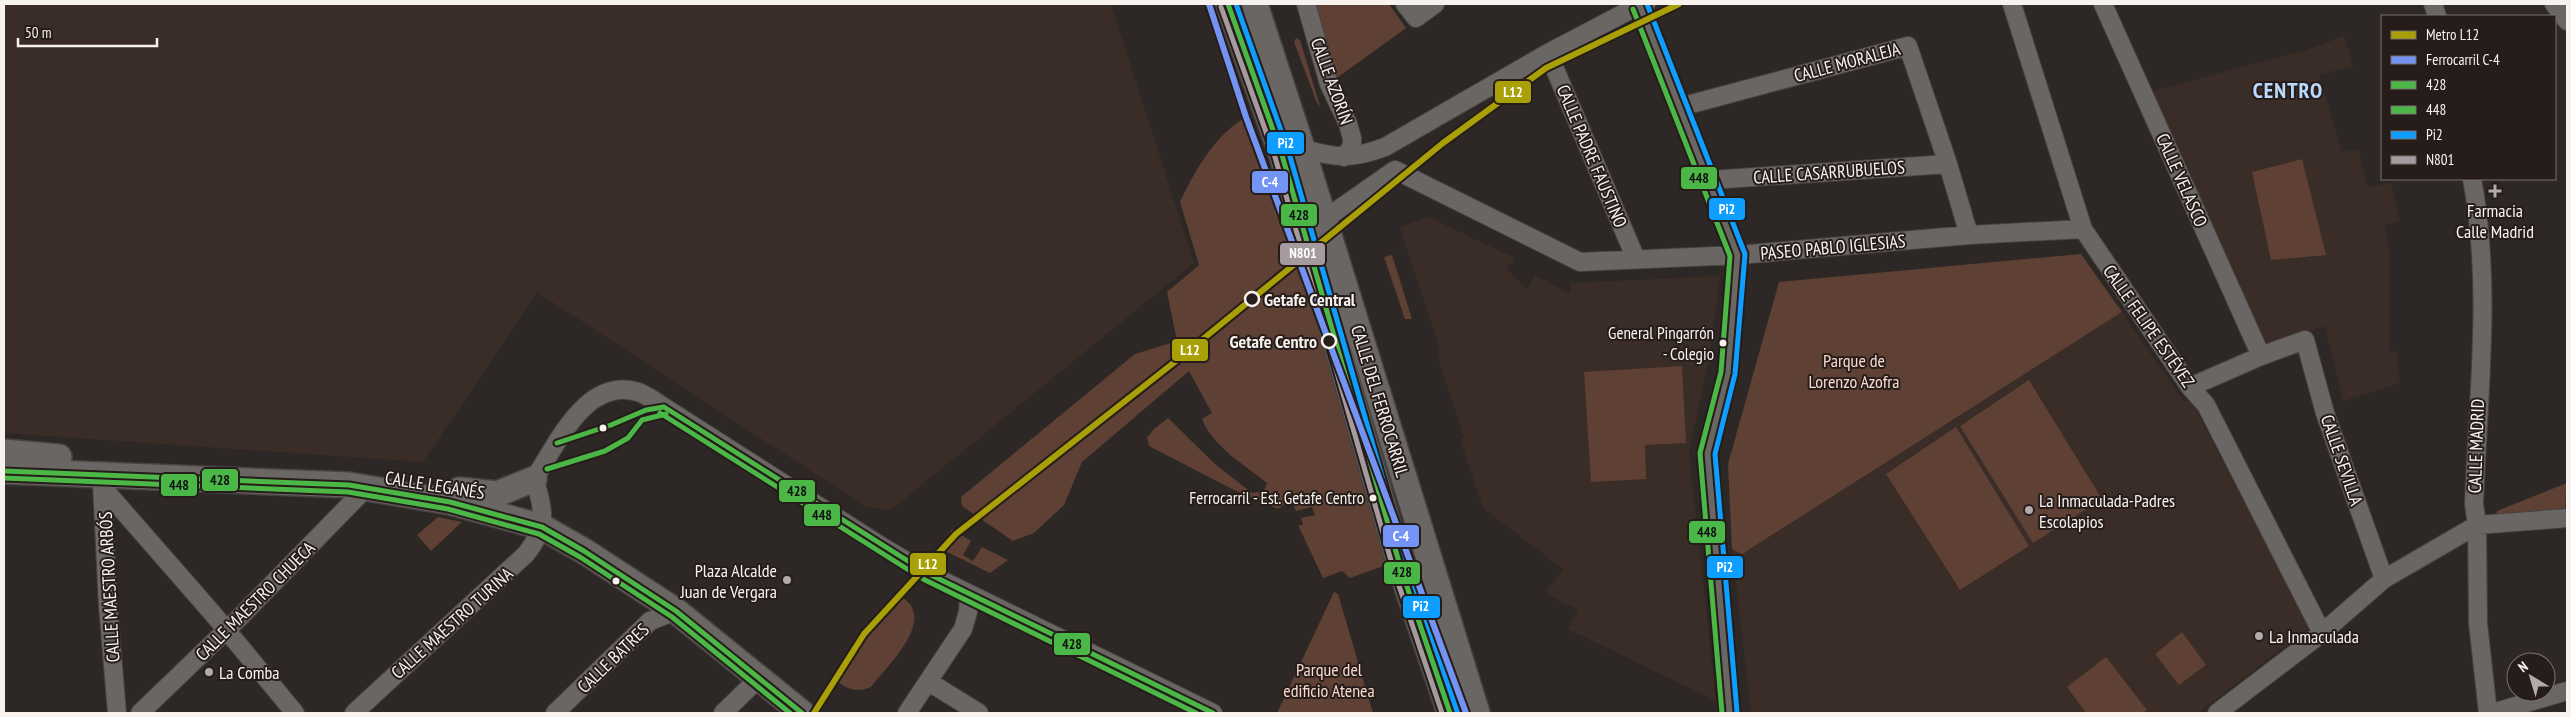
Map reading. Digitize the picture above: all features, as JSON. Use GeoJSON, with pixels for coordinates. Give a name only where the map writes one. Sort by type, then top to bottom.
{"type":"FeatureCollection","features":[{"type":"Feature","properties":{"kind":"street","name":"CALLE DEL FERROCARRIL"},"geometry":{"type":"LineString","coordinates":[[1228,4],[1292,188],[1401,569],[1450,713]]}},
{"type":"Feature","properties":{"kind":"street","name":"CALLE DEL FERROCARRIL"},"geometry":{"type":"LineString","coordinates":[[1255,4],[1302,148],[1477,713]]}},
{"type":"Feature","properties":{"kind":"street","name":"CALLE AZORÍN"},"geometry":{"type":"LineString","coordinates":[[1306,4],[1330,84],[1348,124],[1352,138],[1352,146],[1344,157]]}},
{"type":"Feature","properties":{"kind":"street"},"geometry":{"type":"LineString","coordinates":[[1405,4],[1416,18],[1435,4]]}},
{"type":"Feature","properties":{"kind":"street"},"geometry":{"type":"LineString","coordinates":[[1302,148],[1336,157],[1344,157],[1360,156],[1385,147],[1548,53],[1642,4],[1738,255],[1728,373],[1707,454],[1730,713]]}},
{"type":"Feature","properties":{"kind":"street","name":"CALLE FELIPE ESTÉVEZ"},"geometry":{"type":"LineString","coordinates":[[2012,4],[2082,229],[2190,387],[2206,405],[2322,633]]}},
{"type":"Feature","properties":{"kind":"street","name":"CALLE VELASCO"},"geometry":{"type":"LineString","coordinates":[[2103,4],[2261,356]]}},
{"type":"Feature","properties":{"kind":"street"},"geometry":{"type":"LineString","coordinates":[[2554,4],[2567,21]]}},
{"type":"Feature","properties":{"kind":"street","name":"CALLE MORALEJA"},"geometry":{"type":"LineString","coordinates":[[1680,107],[1908,46],[1948,164],[1969,235]]}},
{"type":"Feature","properties":{"kind":"street","name":"CALLE PADRE FAUSTINO"},"geometry":{"type":"LineString","coordinates":[[1548,53],[1636,259]]}},
{"type":"Feature","properties":{"kind":"street"},"geometry":{"type":"LineString","coordinates":[[1332,214],[1396,170],[1385,147]]}},
{"type":"Feature","properties":{"kind":"street","name":"CALLE CASARRUBUELOS"},"geometry":{"type":"LineString","coordinates":[[1710,180],[1948,164]]}},
{"type":"Feature","properties":{"kind":"street","name":"PASEO PABLO IGLESIAS"},"geometry":{"type":"LineString","coordinates":[[1396,170],[1580,262],[1738,255],[1969,235],[2082,229]]}},
{"type":"Feature","properties":{"kind":"street","name":"CALLE MADRID"},"geometry":{"type":"LineString","coordinates":[[2472,180],[2480,222],[2481,330],[2474,504],[2477,525],[2478,623],[2490,713]]}},
{"type":"Feature","properties":{"kind":"street","name":"CALLE SEVILLA"},"geometry":{"type":"LineString","coordinates":[[2261,356],[2305,340],[2325,413],[2384,579]]}},
{"type":"Feature","properties":{"kind":"street"},"geometry":{"type":"LineString","coordinates":[[2190,387],[2261,356]]}},
{"type":"Feature","properties":{"kind":"street"},"geometry":{"type":"LineString","coordinates":[[542,527],[540,495],[534,479],[567,427],[581,409],[604,395],[616,392],[637,392],[680,417],[881,546],[969,595],[1213,713]]}},
{"type":"Feature","properties":{"kind":"street","name":"CALLE LEGANÉS"},"geometry":{"type":"LineString","coordinates":[[4,452],[50,457],[352,472],[488,494],[505,492],[534,479]]}},
{"type":"Feature","properties":{"kind":"street","name":"CALLE LEGANÉS"},"geometry":{"type":"LineString","coordinates":[[4,471],[189,477],[367,487],[450,502],[542,527],[564,538],[676,611],[802,713]]}},
{"type":"Feature","properties":{"kind":"street","name":"CALLE MAESTRO ARBÓS"},"geometry":{"type":"LineString","coordinates":[[83,474],[88,478],[99,480],[104,488],[108,606],[117,713]]}},
{"type":"Feature","properties":{"kind":"street","name":"CALLE MAESTRO CHUECA"},"geometry":{"type":"LineString","coordinates":[[140,713],[227,630],[367,487]]}},
{"type":"Feature","properties":{"kind":"street"},"geometry":{"type":"LineString","coordinates":[[104,488],[227,630],[295,713]]}},
{"type":"Feature","properties":{"kind":"street"},"geometry":{"type":"LineString","coordinates":[[2217,713],[2322,633],[2384,579],[2477,525],[2567,518]]}},
{"type":"Feature","properties":{"kind":"street","name":"CALLE MAESTRO TURINA"},"geometry":{"type":"LineString","coordinates":[[354,713],[515,566],[530,549],[542,527]]}},
{"type":"Feature","properties":{"kind":"street"},"geometry":{"type":"LineString","coordinates":[[907,713],[963,629],[969,595]]}},
{"type":"Feature","properties":{"kind":"street","name":"CALLE BATRES"},"geometry":{"type":"LineString","coordinates":[[556,713],[650,621],[676,611]]}},
{"type":"Feature","properties":{"kind":"street"},"geometry":{"type":"LineString","coordinates":[[723,713],[758,678]]}},
{"type":"Feature","properties":{"kind":"street"},"geometry":{"type":"LineString","coordinates":[[929,682],[979,713]]}},
{"type":"Feature","properties":{"kind":"street"},"geometry":{"type":"LineString","coordinates":[[2490,713],[2567,691]]}},
{"type":"Feature","properties":{"kind":"shaded area"},"geometry":{"type":"Polygon","coordinates":[[[4,4],[1111,4],[1194,263],[891,510],[866,507],[537,292],[423,462],[4,433],[4,4]]]}},
{"type":"Feature","properties":{"kind":"shaded area"},"geometry":{"type":"Polygon","coordinates":[[[2344,36],[2353,66],[2319,75],[2342,152],[2358,149],[2368,187],[2391,183],[2400,221],[2384,225],[2389,246],[2389,353],[2397,351],[2400,383],[2343,401],[2325,326],[2261,350],[2149,92],[2306,50],[2344,36]]]}},
{"type":"Feature","properties":{"kind":"shaded area"},"geometry":{"type":"Polygon","coordinates":[[[1428,217],[1515,258],[1507,269],[1527,290],[1535,275],[1570,294],[1571,283],[1720,276],[1709,360],[1689,452],[1716,701],[1568,629],[1578,610],[1545,593],[1563,569],[1483,508],[1460,439],[1464,437],[1438,359],[1439,347],[1400,227],[1428,217]]]}},
{"type":"Feature","properties":{"kind":"shaded area","name":"La Inmaculada-Padres Escolapios"},"geometry":{"type":"Polygon","coordinates":[[[2122,312],[2184,402],[2190,399],[2310,627],[2198,713],[1751,713],[1732,549],[1742,554],[2122,312]]]}},
{"type":"Feature","properties":{"kind":"green space"},"geometry":{"type":"Polygon","coordinates":[[[1310,4],[1389,4],[1406,28],[1334,80],[1310,4]]]}},
{"type":"Feature","properties":{"kind":"green space"},"geometry":{"type":"Polygon","coordinates":[[[1296,38],[1300,40],[1320,106],[1317,103],[1294,42],[1296,38]]]}},
{"type":"Feature","properties":{"kind":"green space"},"geometry":{"type":"Polygon","coordinates":[[[1248,116],[1307,290],[1389,564],[1350,578],[1342,571],[1323,578],[1298,525],[1303,525],[1301,518],[1315,515],[1312,507],[1296,511],[1291,499],[1278,509],[1230,488],[1149,446],[1147,438],[1154,429],[1168,418],[1215,464],[1252,493],[1264,491],[1267,483],[1221,446],[1207,429],[1202,419],[1212,413],[1189,371],[1082,462],[1064,505],[1034,533],[1013,541],[962,506],[961,497],[1135,354],[1177,341],[1167,292],[1199,265],[1180,202],[1200,165],[1216,142],[1248,116]]]}},
{"type":"Feature","properties":{"kind":"green space"},"geometry":{"type":"Polygon","coordinates":[[[2302,159],[2326,255],[2271,260],[2252,172],[2302,159]]]}},
{"type":"Feature","properties":{"kind":"green space","name":"Parque de Lorenzo Azofra"},"geometry":{"type":"Polygon","coordinates":[[[2081,254],[2122,312],[1742,554],[1732,549],[1728,464],[1779,282],[2081,254]]]}},
{"type":"Feature","properties":{"kind":"green space"},"geometry":{"type":"Polygon","coordinates":[[[1392,255],[1412,319],[1405,319],[1384,257],[1392,255]]]}},
{"type":"Feature","properties":{"kind":"green space"},"geometry":{"type":"Polygon","coordinates":[[[1682,366],[1686,443],[1645,445],[1646,479],[1591,482],[1584,372],[1682,366]]]}},
{"type":"Feature","properties":{"kind":"green space"},"geometry":{"type":"Polygon","coordinates":[[[2029,380],[2102,499],[2033,543],[1960,426],[2029,380]]]}},
{"type":"Feature","properties":{"kind":"green space"},"geometry":{"type":"Polygon","coordinates":[[[1956,427],[2029,546],[1960,590],[1886,474],[1956,427]]]}},
{"type":"Feature","properties":{"kind":"green space"},"geometry":{"type":"Polygon","coordinates":[[[2567,483],[2565,508],[2497,516],[2497,511],[2567,483]]]}},
{"type":"Feature","properties":{"kind":"green space"},"geometry":{"type":"Polygon","coordinates":[[[438,517],[462,522],[431,551],[417,535],[438,517]]]}},
{"type":"Feature","properties":{"kind":"green space"},"geometry":{"type":"Polygon","coordinates":[[[952,529],[971,541],[963,555],[973,561],[982,547],[1008,560],[990,573],[941,549],[952,529]]]}},
{"type":"Feature","properties":{"kind":"green space","name":"Parque del edificio Atenea"},"geometry":{"type":"Polygon","coordinates":[[[1334,592],[1338,594],[1373,713],[1277,713],[1334,592]]]}},
{"type":"Feature","properties":{"kind":"green space"},"geometry":{"type":"Polygon","coordinates":[[[897,593],[909,603],[913,610],[912,629],[907,640],[893,661],[871,687],[856,690],[844,686],[835,680],[897,593]]]}},
{"type":"Feature","properties":{"kind":"green space"},"geometry":{"type":"Polygon","coordinates":[[[2182,632],[2206,665],[2179,685],[2155,654],[2182,632]]]}},
{"type":"Feature","properties":{"kind":"green space"},"geometry":{"type":"Polygon","coordinates":[[[2106,657],[2147,710],[2142,713],[2086,713],[2067,687],[2106,657]]]}},
{"type":"Feature","properties":{"kind":"metro line","name":"L12"},"geometry":{"type":"LineString","coordinates":[[814,713],[864,634],[956,534],[1176,361],[1443,143],[1546,68],[1679,4]]}},
{"type":"Feature","properties":{"kind":"rail line","name":"C-4"},"geometry":{"type":"LineString","coordinates":[[1209,4],[1246,117],[1466,713]]}},
{"type":"Feature","properties":{"kind":"transit line","name":"428"},"geometry":{"type":"LineString","coordinates":[[1228,4],[1282,155],[1401,569],[1450,713]]}},
{"type":"Feature","properties":{"kind":"transit line","name":"Pi2"},"geometry":{"type":"LineString","coordinates":[[1236,4],[1289,153],[1408,567],[1457,711]]}},
{"type":"Feature","properties":{"kind":"transit line","name":"Pi2"},"geometry":{"type":"LineString","coordinates":[[1647,4],[1745,254],[1735,374],[1715,454],[1737,712]]}},
{"type":"Feature","properties":{"kind":"transit line","name":"N801"},"geometry":{"type":"LineString","coordinates":[[1221,7],[1275,157],[1394,571],[1442,713]]}},
{"type":"Feature","properties":{"kind":"transit line","name":"448"},"geometry":{"type":"LineString","coordinates":[[1633,9],[1730,256],[1721,372],[1700,453],[1722,713]]}},
{"type":"Feature","properties":{"kind":"transit line","name":"428"},"geometry":{"type":"LineString","coordinates":[[664,407],[927,573],[1213,713]]}},
{"type":"Feature","properties":{"kind":"transit line","name":"428"},"geometry":{"type":"LineString","coordinates":[[557,443],[611,425],[646,410],[664,407]]}},
{"type":"Feature","properties":{"kind":"transit line","name":"448"},"geometry":{"type":"LineString","coordinates":[[660,413],[923,579],[1196,713]]}},
{"type":"Feature","properties":{"kind":"transit line","name":"448"},"geometry":{"type":"LineString","coordinates":[[547,469],[605,451],[628,438],[642,420],[666,414]]}},
{"type":"Feature","properties":{"kind":"transit line","name":"428"},"geometry":{"type":"LineString","coordinates":[[4,471],[349,485],[450,502],[542,527],[584,551],[676,611],[802,713]]}},
{"type":"Feature","properties":{"kind":"transit line","name":"448"},"geometry":{"type":"LineString","coordinates":[[4,478],[348,492],[448,509],[539,534],[580,557],[672,617],[790,713]]}},
{"type":"Feature","properties":{"kind":"place","name":"Farmacia Calle Madrid"},"geometry":{"type":"Point","coordinates":[2495,191]}},
{"type":"Feature","properties":{"kind":"place","name":"Getafe Central"},"geometry":{"type":"Point","coordinates":[1252,299]}},
{"type":"Feature","properties":{"kind":"place","name":"Getafe Centro"},"geometry":{"type":"Point","coordinates":[1329,341]}},
{"type":"Feature","properties":{"kind":"place","name":"General Pingarrón - Colegio"},"geometry":{"type":"Point","coordinates":[1723,343]}},
{"type":"Feature","properties":{"kind":"place","name":"Ferrocarril - Est. Getafe Centro"},"geometry":{"type":"Point","coordinates":[1373,498]}},
{"type":"Feature","properties":{"kind":"place","name":"La Inmaculada-Padres Escolapios"},"geometry":{"type":"Point","coordinates":[2029,510]}},
{"type":"Feature","properties":{"kind":"place","name":"Plaza Alcalde Juan de Vergara"},"geometry":{"type":"Point","coordinates":[787,580]}},
{"type":"Feature","properties":{"kind":"place","name":"La Inmaculada"},"geometry":{"type":"Point","coordinates":[2259,636]}},
{"type":"Feature","properties":{"kind":"place","name":"La Comba"},"geometry":{"type":"Point","coordinates":[209,672]}},
{"type":"Feature","properties":{"kind":"district","name":"CENTRO"},"geometry":{"type":"Point","coordinates":[2288,90]}}]}
